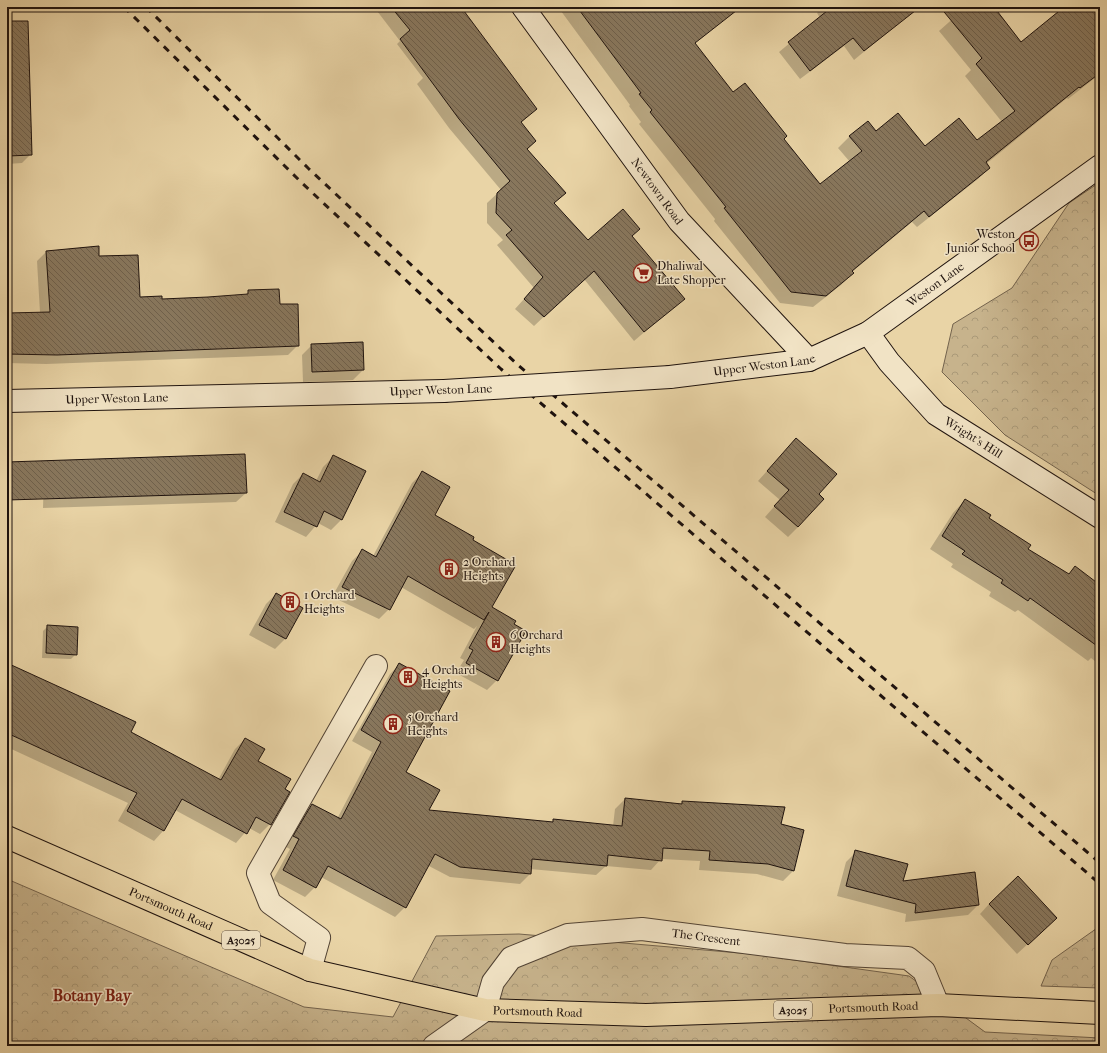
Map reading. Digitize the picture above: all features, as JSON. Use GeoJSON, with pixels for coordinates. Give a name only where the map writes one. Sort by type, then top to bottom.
{"type":"FeatureCollection","features":[{"type":"Feature","properties":{"kind":"main road","name":"Portsmouth Road"},"geometry":{"type":"LineString","coordinates":[[7,837],[310,970],[485,1010],[646,1015],[938,1005],[1100,1013]]}},
{"type":"Feature","properties":{"kind":"street","name":"Newtown Road"},"geometry":{"type":"LineString","coordinates":[[523,7],[679,221],[809,360]]}},
{"type":"Feature","properties":{"kind":"street","name":"Weston Lane"},"geometry":{"type":"LineString","coordinates":[[868,333],[1100,166]]}},
{"type":"Feature","properties":{"kind":"street","name":"Upper Weston Lane"},"geometry":{"type":"LineString","coordinates":[[7,401],[444,391],[670,377],[809,360],[868,333]]}},
{"type":"Feature","properties":{"kind":"street","name":"Wright's Hill"},"geometry":{"type":"LineString","coordinates":[[868,333],[889,362],[936,414],[1100,517]]}},
{"type":"Feature","properties":{"kind":"street"},"geometry":{"type":"LineString","coordinates":[[310,970],[319,938],[270,903],[258,873],[376,666]]}},
{"type":"Feature","properties":{"kind":"street","name":"The Crescent"},"geometry":{"type":"LineString","coordinates":[[485,1010],[493,982],[511,958],[568,936],[642,930],[845,955],[908,958],[924,971],[938,1005]]}},
{"type":"Feature","properties":{"kind":"street"},"geometry":{"type":"LineString","coordinates":[[434,1046],[485,1010]]}},
{"type":"Feature","properties":{"kind":"green space"},"geometry":{"type":"Polygon","coordinates":[[[1100,182],[1100,496],[1005,435],[942,372],[953,324],[1012,288],[1069,203],[1100,182]]]}},
{"type":"Feature","properties":{"kind":"green space"},"geometry":{"type":"Polygon","coordinates":[[[7,879],[304,1007],[393,1017],[436,936],[519,934],[751,954],[909,976],[985,1032],[1100,1038],[1100,1046],[7,1046],[7,879]]]}},
{"type":"Feature","properties":{"kind":"green space"},"geometry":{"type":"Polygon","coordinates":[[[1100,926],[1100,988],[1041,986],[1052,960],[1100,926]]]}},
{"type":"Feature","properties":{"kind":"building"},"geometry":{"type":"Polygon","coordinates":[[[391,7],[461,7],[537,109],[521,122],[536,141],[527,149],[566,193],[554,203],[588,240],[623,209],[640,229],[632,236],[685,299],[644,332],[594,271],[544,317],[524,299],[543,277],[506,235],[512,230],[496,213],[497,193],[510,181],[459,119],[400,39],[410,30],[391,7]]]}},
{"type":"Feature","properties":{"kind":"building"},"geometry":{"type":"Polygon","coordinates":[[[577,7],[741,7],[695,43],[733,92],[745,83],[787,136],[784,139],[820,184],[862,151],[849,136],[868,121],[876,131],[898,113],[925,146],[959,118],[977,140],[1015,111],[976,64],[982,58],[940,7],[994,7],[1021,42],[1064,7],[1100,7],[1100,73],[1080,88],[1079,87],[986,162],[990,168],[929,217],[924,211],[852,271],[854,273],[826,296],[791,292],[724,208],[726,207],[650,112],[652,110],[639,94],[641,93],[577,7]]]}},
{"type":"Feature","properties":{"kind":"building"},"geometry":{"type":"Polygon","coordinates":[[[832,7],[920,7],[864,51],[853,38],[810,71],[788,42],[832,7]]]}},
{"type":"Feature","properties":{"kind":"building"},"geometry":{"type":"Polygon","coordinates":[[[7,21],[28,21],[32,155],[8,156],[7,21]]]}},
{"type":"Feature","properties":{"kind":"building"},"geometry":{"type":"Polygon","coordinates":[[[99,246],[99,256],[138,255],[140,297],[162,296],[162,299],[208,297],[248,294],[248,290],[279,289],[280,304],[298,304],[299,346],[57,355],[7,354],[7,313],[50,312],[46,251],[99,246]]]}},
{"type":"Feature","properties":{"kind":"building"},"geometry":{"type":"Polygon","coordinates":[[[363,342],[364,370],[312,372],[311,344],[363,342]]]}},
{"type":"Feature","properties":{"kind":"building"},"geometry":{"type":"Polygon","coordinates":[[[796,438],[837,474],[819,494],[824,499],[798,527],[774,506],[789,490],[767,471],[796,438]]]}},
{"type":"Feature","properties":{"kind":"building"},"geometry":{"type":"Polygon","coordinates":[[[245,454],[247,493],[7,500],[7,462],[245,454]]]}},
{"type":"Feature","properties":{"kind":"building"},"geometry":{"type":"Polygon","coordinates":[[[333,455],[366,471],[342,520],[324,511],[317,527],[284,512],[303,473],[320,482],[333,455]]]}},
{"type":"Feature","properties":{"kind":"building"},"geometry":{"type":"Polygon","coordinates":[[[422,471],[450,487],[435,515],[474,537],[473,540],[516,565],[492,607],[516,621],[514,624],[526,631],[498,681],[466,663],[473,650],[469,648],[489,612],[484,620],[408,576],[390,610],[342,587],[362,549],[376,557],[422,471]]]}},
{"type":"Feature","properties":{"kind":"building"},"geometry":{"type":"Polygon","coordinates":[[[965,499],[991,515],[989,518],[1031,545],[1028,549],[1069,574],[1075,566],[1100,585],[1100,648],[1030,598],[1028,601],[1001,583],[1003,580],[962,554],[965,551],[942,536],[965,499]]]}},
{"type":"Feature","properties":{"kind":"building","name":"1 Orchard Heights"},"geometry":{"type":"Polygon","coordinates":[[[276,593],[303,608],[286,639],[259,625],[276,593]]]}},
{"type":"Feature","properties":{"kind":"building"},"geometry":{"type":"Polygon","coordinates":[[[47,625],[78,627],[77,655],[46,653],[47,625]]]}},
{"type":"Feature","properties":{"kind":"building"},"geometry":{"type":"Polygon","coordinates":[[[7,663],[136,722],[131,732],[221,780],[245,738],[265,749],[258,761],[291,779],[285,789],[290,792],[271,825],[256,817],[247,834],[182,799],[164,831],[127,811],[137,793],[7,733],[7,663]]]}},
{"type":"Feature","properties":{"kind":"building"},"geometry":{"type":"Polygon","coordinates":[[[399,663],[450,691],[406,772],[440,790],[429,810],[553,822],[553,819],[622,826],[625,798],[682,804],[682,801],[785,807],[781,824],[804,830],[794,871],[768,864],[709,860],[710,851],[663,848],[662,861],[608,855],[607,866],[532,859],[531,874],[460,867],[435,854],[406,908],[328,866],[316,888],[283,870],[299,839],[293,836],[312,804],[341,819],[381,742],[361,730],[399,663]]]}},
{"type":"Feature","properties":{"kind":"building"},"geometry":{"type":"Polygon","coordinates":[[[855,850],[908,864],[903,881],[975,872],[979,905],[915,913],[916,904],[846,886],[855,850]]]}},
{"type":"Feature","properties":{"kind":"building"},"geometry":{"type":"Polygon","coordinates":[[[1018,876],[1057,918],[1028,945],[989,904],[1018,876]]]}},
{"type":"Feature","properties":{"kind":"railway"},"geometry":{"type":"LineString","coordinates":[[124,7],[303,184],[501,369],[1100,884]]}},
{"type":"Feature","properties":{"kind":"railway"},"geometry":{"type":"LineString","coordinates":[[146,7],[308,168],[518,365],[1100,863]]}},
{"type":"Feature","properties":{"kind":"place","name":"Weston Junior School"},"geometry":{"type":"Point","coordinates":[1029,241]}},
{"type":"Feature","properties":{"kind":"place","name":"Dhaliwal Late Shopper"},"geometry":{"type":"Point","coordinates":[643,273]}},
{"type":"Feature","properties":{"kind":"place","name":"2 Orchard Heights"},"geometry":{"type":"Point","coordinates":[449,569]}},
{"type":"Feature","properties":{"kind":"place","name":"1 Orchard Heights"},"geometry":{"type":"Point","coordinates":[290,602]}},
{"type":"Feature","properties":{"kind":"place","name":"6 Orchard Heights"},"geometry":{"type":"Point","coordinates":[496,642]}},
{"type":"Feature","properties":{"kind":"place","name":"4 Orchard Heights"},"geometry":{"type":"Point","coordinates":[408,677]}},
{"type":"Feature","properties":{"kind":"place","name":"5 Orchard Heights"},"geometry":{"type":"Point","coordinates":[393,724]}},
{"type":"Feature","properties":{"kind":"district","name":"Botany Bay"},"geometry":{"type":"Point","coordinates":[92,995]}}]}
